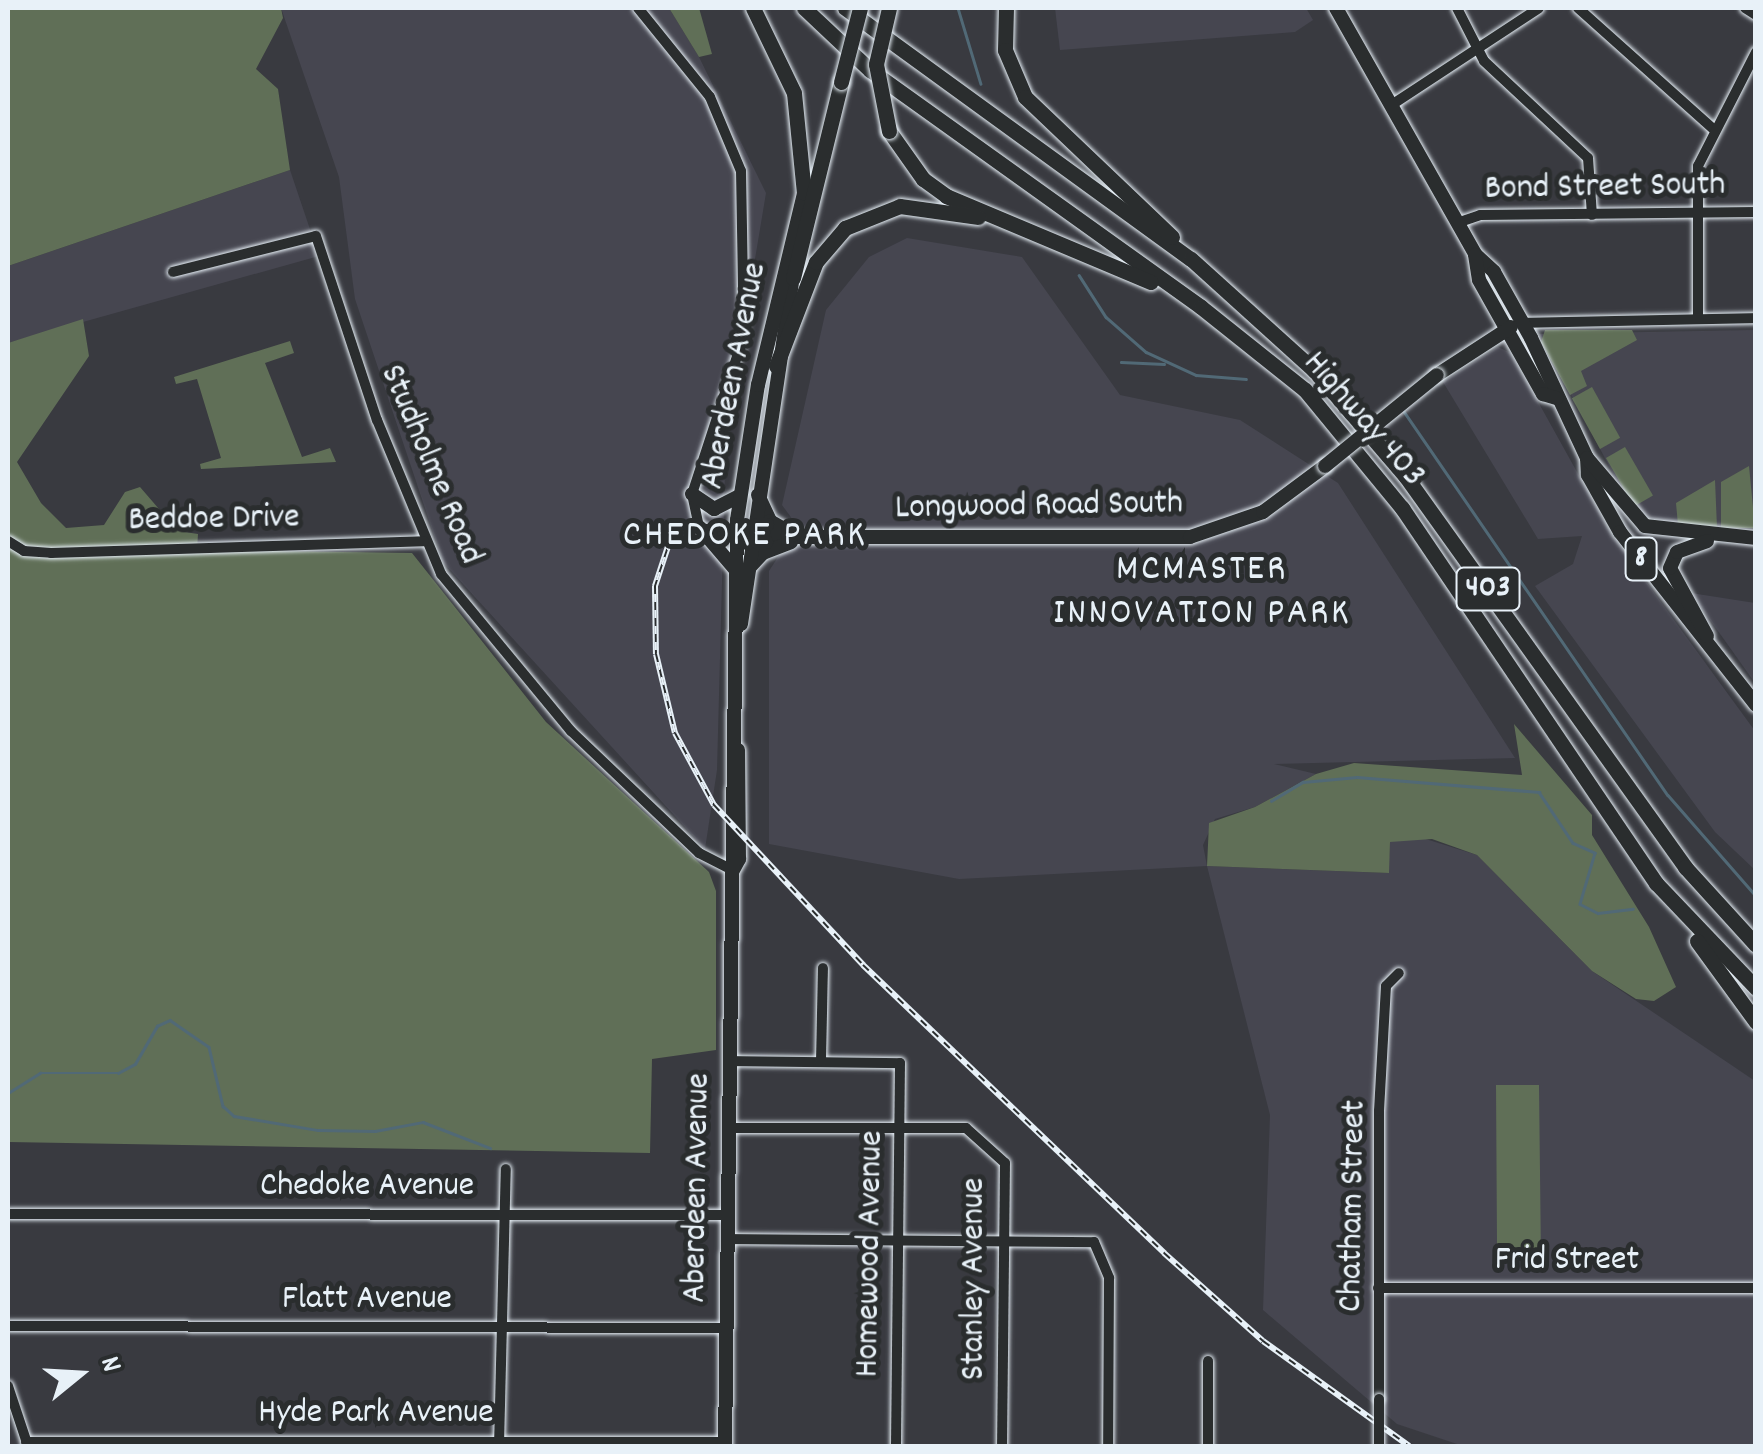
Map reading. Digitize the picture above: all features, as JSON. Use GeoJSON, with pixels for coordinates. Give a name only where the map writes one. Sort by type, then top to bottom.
{"type":"FeatureCollection","features":[{"type":"Feature","properties":{"kind":"highway"},"geometry":{"type":"LineString","coordinates":[[753,8],[794,94],[804,193]]}},
{"type":"Feature","properties":{"kind":"highway","name":"Highway 403"},"geometry":{"type":"LineString","coordinates":[[804,8],[870,70],[1201,307],[1304,390],[1365,458],[1685,920],[1756,988]]}},
{"type":"Feature","properties":{"kind":"highway"},"geometry":{"type":"LineString","coordinates":[[793,278],[836,79],[847,8]]}},
{"type":"Feature","properties":{"kind":"highway","name":"Highway 403"},"geometry":{"type":"LineString","coordinates":[[847,8],[935,78],[1191,259],[1291,346],[1374,436],[1685,866],[1756,945]]}},
{"type":"Feature","properties":{"kind":"highway"},"geometry":{"type":"LineString","coordinates":[[804,193],[860,8],[935,78]]}},
{"type":"Feature","properties":{"kind":"highway"},"geometry":{"type":"LineString","coordinates":[[889,8],[876,64],[889,131],[923,179],[985,216],[1099,257],[1201,307]]}},
{"type":"Feature","properties":{"kind":"highway"},"geometry":{"type":"LineString","coordinates":[[1006,8],[1004,50],[1025,97],[1191,259]]}},
{"type":"Feature","properties":{"kind":"highway"},"geometry":{"type":"LineString","coordinates":[[776,366],[816,262],[845,228],[900,206],[985,216]]}},
{"type":"Feature","properties":{"kind":"highway"},"geometry":{"type":"LineString","coordinates":[[1685,920],[1756,1022]]}},
{"type":"Feature","properties":{"kind":"main road","name":"8"},"geometry":{"type":"LineString","coordinates":[[1336,8],[1474,254],[1480,280],[1543,394],[1556,398]]}},
{"type":"Feature","properties":{"kind":"main road","name":"Aberdeen Avenue"},"geometry":{"type":"LineString","coordinates":[[725,1444],[729,1062],[734,870],[740,859],[740,496],[758,385],[804,193]]}},
{"type":"Feature","properties":{"kind":"main road","name":"8"},"geometry":{"type":"LineString","coordinates":[[1474,254],[1494,272],[1557,387],[1556,398],[1587,458],[1588,475],[1620,532],[1756,706]]}},
{"type":"Feature","properties":{"kind":"main road","name":"Aberdeen Avenue"},"geometry":{"type":"LineString","coordinates":[[743,537],[757,484],[793,278]]}},
{"type":"Feature","properties":{"kind":"main road","name":"Longwood Road South"},"geometry":{"type":"LineString","coordinates":[[743,537],[1190,537],[1263,512],[1326,466],[1436,375],[1522,323]]}},
{"type":"Feature","properties":{"kind":"main road"},"geometry":{"type":"LineString","coordinates":[[1587,458],[1645,526],[1722,538],[1756,538]]}},
{"type":"Feature","properties":{"kind":"main road"},"geometry":{"type":"LineString","coordinates":[[757,484],[770,521],[800,538]]}},
{"type":"Feature","properties":{"kind":"main road"},"geometry":{"type":"LineString","coordinates":[[692,494],[718,510],[740,496]]}},
{"type":"Feature","properties":{"kind":"main road"},"geometry":{"type":"LineString","coordinates":[[699,527],[741,570],[763,554],[800,538]]}},
{"type":"Feature","properties":{"kind":"main road"},"geometry":{"type":"LineString","coordinates":[[1712,651],[1670,568],[1686,545],[1722,538]]}},
{"type":"Feature","properties":{"kind":"street"},"geometry":{"type":"LineString","coordinates":[[638,8],[720,114],[744,190],[744,335],[692,494],[699,527]]}},
{"type":"Feature","properties":{"kind":"street"},"geometry":{"type":"LineString","coordinates":[[1457,8],[1478,49],[1588,158],[1592,216]]}},
{"type":"Feature","properties":{"kind":"street"},"geometry":{"type":"LineString","coordinates":[[1390,106],[1539,8]]}},
{"type":"Feature","properties":{"kind":"street"},"geometry":{"type":"LineString","coordinates":[[1578,8],[1712,128]]}},
{"type":"Feature","properties":{"kind":"street"},"geometry":{"type":"LineString","coordinates":[[1745,8],[1756,15]]}},
{"type":"Feature","properties":{"kind":"street"},"geometry":{"type":"LineString","coordinates":[[1698,318],[1698,166],[1712,128],[1756,52]]}},
{"type":"Feature","properties":{"kind":"street","name":"Bond Street South"},"geometry":{"type":"LineString","coordinates":[[1457,223],[1480,215],[1756,212]]}},
{"type":"Feature","properties":{"kind":"street","name":"Studholme Road"},"geometry":{"type":"LineString","coordinates":[[174,272],[316,236],[424,541],[441,574],[542,700],[700,853],[734,870]]}},
{"type":"Feature","properties":{"kind":"street","name":"Longwood Road South"},"geometry":{"type":"LineString","coordinates":[[1522,323],[1756,318]]}},
{"type":"Feature","properties":{"kind":"street","name":"Longwood Road South"},"geometry":{"type":"LineString","coordinates":[[699,527],[743,537]]}},
{"type":"Feature","properties":{"kind":"street","name":"Beddoe Drive"},"geometry":{"type":"LineString","coordinates":[[8,541],[24,551],[51,552],[424,541]]}},
{"type":"Feature","properties":{"kind":"street"},"geometry":{"type":"LineString","coordinates":[[729,1062],[821,1062],[823,968]]}},
{"type":"Feature","properties":{"kind":"street","name":"Chatham Street"},"geometry":{"type":"LineString","coordinates":[[1379,1446],[1378,1288],[1386,986],[1399,973]]}},
{"type":"Feature","properties":{"kind":"street","name":"Homewood Avenue"},"geometry":{"type":"LineString","coordinates":[[821,1062],[900,1063],[896,1446]]}},
{"type":"Feature","properties":{"kind":"street"},"geometry":{"type":"LineString","coordinates":[[728,1128],[900,1130]]}},
{"type":"Feature","properties":{"kind":"street","name":"Stanley Avenue"},"geometry":{"type":"LineString","coordinates":[[900,1130],[966,1128],[1008,1168],[1002,1446]]}},
{"type":"Feature","properties":{"kind":"street"},"geometry":{"type":"LineString","coordinates":[[499,1444],[506,1169]]}},
{"type":"Feature","properties":{"kind":"street","name":"Chedoke Avenue"},"geometry":{"type":"LineString","coordinates":[[8,1214],[727,1214]]}},
{"type":"Feature","properties":{"kind":"street"},"geometry":{"type":"LineString","coordinates":[[728,1239],[1006,1238],[1094,1242],[1109,1278],[1108,1446]]}},
{"type":"Feature","properties":{"kind":"street","name":"Frid Street"},"geometry":{"type":"LineString","coordinates":[[1378,1288],[1756,1288]]}},
{"type":"Feature","properties":{"kind":"street","name":"Flatt Avenue"},"geometry":{"type":"LineString","coordinates":[[8,1326],[726,1328]]}},
{"type":"Feature","properties":{"kind":"street"},"geometry":{"type":"LineString","coordinates":[[1208,1361],[1208,1446]]}},
{"type":"Feature","properties":{"kind":"street"},"geometry":{"type":"LineString","coordinates":[[8,1386],[27,1444]]}},
{"type":"Feature","properties":{"kind":"street","name":"Hyde Park Avenue"},"geometry":{"type":"LineString","coordinates":[[27,1444],[725,1444]]}},
{"type":"Feature","properties":{"kind":"shaded area"},"geometry":{"type":"Polygon","coordinates":[[[281,8],[669,8],[699,57],[766,193],[726,433],[717,770],[705,849],[443,562],[355,299],[339,177],[281,8]]]}},
{"type":"Feature","properties":{"kind":"shaded area"},"geometry":{"type":"Polygon","coordinates":[[[1055,8],[1306,8],[1313,20],[1295,32],[1060,50],[1055,8]]]}},
{"type":"Feature","properties":{"kind":"shaded area"},"geometry":{"type":"Polygon","coordinates":[[[290,170],[319,256],[8,343],[8,266],[290,170]]]}},
{"type":"Feature","properties":{"kind":"shaded area","name":"MCMASTER INNOVATION PARK"},"geometry":{"type":"Polygon","coordinates":[[[907,238],[1022,257],[1120,395],[1240,420],[1338,483],[1515,758],[1274,764],[1316,774],[1255,807],[1215,819],[1203,845],[1207,866],[959,879],[769,844],[769,571],[789,540],[793,520],[782,505],[826,310],[869,257],[907,238]]]}},
{"type":"Feature","properties":{"kind":"shaded area"},"geometry":{"type":"Polygon","coordinates":[[[1755,330],[1755,528],[1697,528],[1643,516],[1615,477],[1539,334],[1755,330]]]}},
{"type":"Feature","properties":{"kind":"shaded area"},"geometry":{"type":"Polygon","coordinates":[[[1498,347],[1511,353],[1612,535],[1755,731],[1755,870],[1715,832],[1535,586],[1573,564],[1582,536],[1538,539],[1443,382],[1498,347]]]}},
{"type":"Feature","properties":{"kind":"shaded area"},"geometry":{"type":"Polygon","coordinates":[[[1691,593],[1755,603],[1755,683],[1691,593]]]}},
{"type":"Feature","properties":{"kind":"shaded area"},"geometry":{"type":"Polygon","coordinates":[[[1416,836],[1477,855],[1592,971],[1755,1081],[1755,1446],[1463,1446],[1397,1424],[1263,1310],[1270,1115],[1207,866],[1388,873],[1390,842],[1416,836]]]}},
{"type":"Feature","properties":{"kind":"green space"},"geometry":{"type":"Polygon","coordinates":[[[8,8],[281,8],[283,18],[256,69],[278,89],[290,170],[8,266],[8,8]]]}},
{"type":"Feature","properties":{"kind":"green space"},"geometry":{"type":"Polygon","coordinates":[[[669,8],[699,8],[712,54],[699,57],[669,8]]]}},
{"type":"Feature","properties":{"kind":"green space"},"geometry":{"type":"Polygon","coordinates":[[[83,319],[89,356],[17,462],[41,503],[66,528],[104,525],[125,492],[140,487],[178,531],[198,534],[197,550],[412,553],[546,722],[709,872],[716,891],[716,1050],[652,1059],[650,1153],[8,1142],[8,343],[83,319]]]}},
{"type":"Feature","properties":{"kind":"green space"},"geometry":{"type":"Polygon","coordinates":[[[1545,330],[1632,330],[1637,340],[1581,371],[1587,386],[1570,395],[1541,342],[1545,330]]]}},
{"type":"Feature","properties":{"kind":"green space"},"geometry":{"type":"Polygon","coordinates":[[[290,341],[294,353],[265,363],[302,457],[330,448],[336,462],[201,469],[200,464],[221,458],[197,379],[176,384],[174,377],[290,341]]]}},
{"type":"Feature","properties":{"kind":"green space"},"geometry":{"type":"Polygon","coordinates":[[[1592,387],[1620,438],[1600,449],[1572,398],[1592,387]]]}},
{"type":"Feature","properties":{"kind":"green space"},"geometry":{"type":"Polygon","coordinates":[[[1625,447],[1653,495],[1634,506],[1606,458],[1625,447]]]}},
{"type":"Feature","properties":{"kind":"green space"},"geometry":{"type":"Polygon","coordinates":[[[1749,466],[1755,528],[1721,528],[1721,482],[1749,466]]]}},
{"type":"Feature","properties":{"kind":"green space"},"geometry":{"type":"Polygon","coordinates":[[[1715,480],[1717,528],[1678,525],[1676,503],[1715,480]]]}},
{"type":"Feature","properties":{"kind":"green space"},"geometry":{"type":"Polygon","coordinates":[[[1514,724],[1592,815],[1592,835],[1649,927],[1676,987],[1654,1001],[1636,999],[1592,971],[1477,855],[1432,839],[1390,842],[1389,873],[1207,866],[1209,823],[1255,807],[1316,774],[1354,763],[1522,775],[1514,724]]]}},
{"type":"Feature","properties":{"kind":"green space"},"geometry":{"type":"Polygon","coordinates":[[[1496,1085],[1539,1085],[1541,1260],[1515,1260],[1515,1253],[1502,1252],[1497,1244],[1496,1085]]]}},
{"type":"Feature","properties":{"kind":"waterway"},"geometry":{"type":"LineString","coordinates":[[958,8],[981,84]]}},
{"type":"Feature","properties":{"kind":"waterway"},"geometry":{"type":"LineString","coordinates":[[1079,275],[1106,317],[1146,352],[1196,375],[1246,379]]}},
{"type":"Feature","properties":{"kind":"waterway"},"geometry":{"type":"LineString","coordinates":[[1121,362],[1164,364]]}},
{"type":"Feature","properties":{"kind":"waterway"},"geometry":{"type":"LineString","coordinates":[[1403,410],[1668,795],[1756,896]]}},
{"type":"Feature","properties":{"kind":"waterway"},"geometry":{"type":"LineString","coordinates":[[1271,801],[1303,782],[1357,777],[1539,792],[1573,843],[1595,853],[1580,904],[1598,913],[1633,909]]}},
{"type":"Feature","properties":{"kind":"waterway"},"geometry":{"type":"LineString","coordinates":[[8,1093],[40,1073],[118,1073],[135,1064],[157,1026],[170,1020],[209,1047],[223,1106],[234,1116],[318,1130],[375,1131],[423,1122],[490,1148]]}},
{"type":"Feature","properties":{"kind":"railway"},"geometry":{"type":"LineString","coordinates":[[677,519],[655,586],[656,654],[675,733],[714,805],[863,965],[1164,1253],[1263,1341],[1409,1446]]}},
{"type":"Feature","properties":{"kind":"district","name":"CHEDOKE PARK"},"geometry":{"type":"Point","coordinates":[745,537]}},
{"type":"Feature","properties":{"kind":"district","name":"MCMASTER INNOVATION PARK"},"geometry":{"type":"Point","coordinates":[1202,593]}}]}
